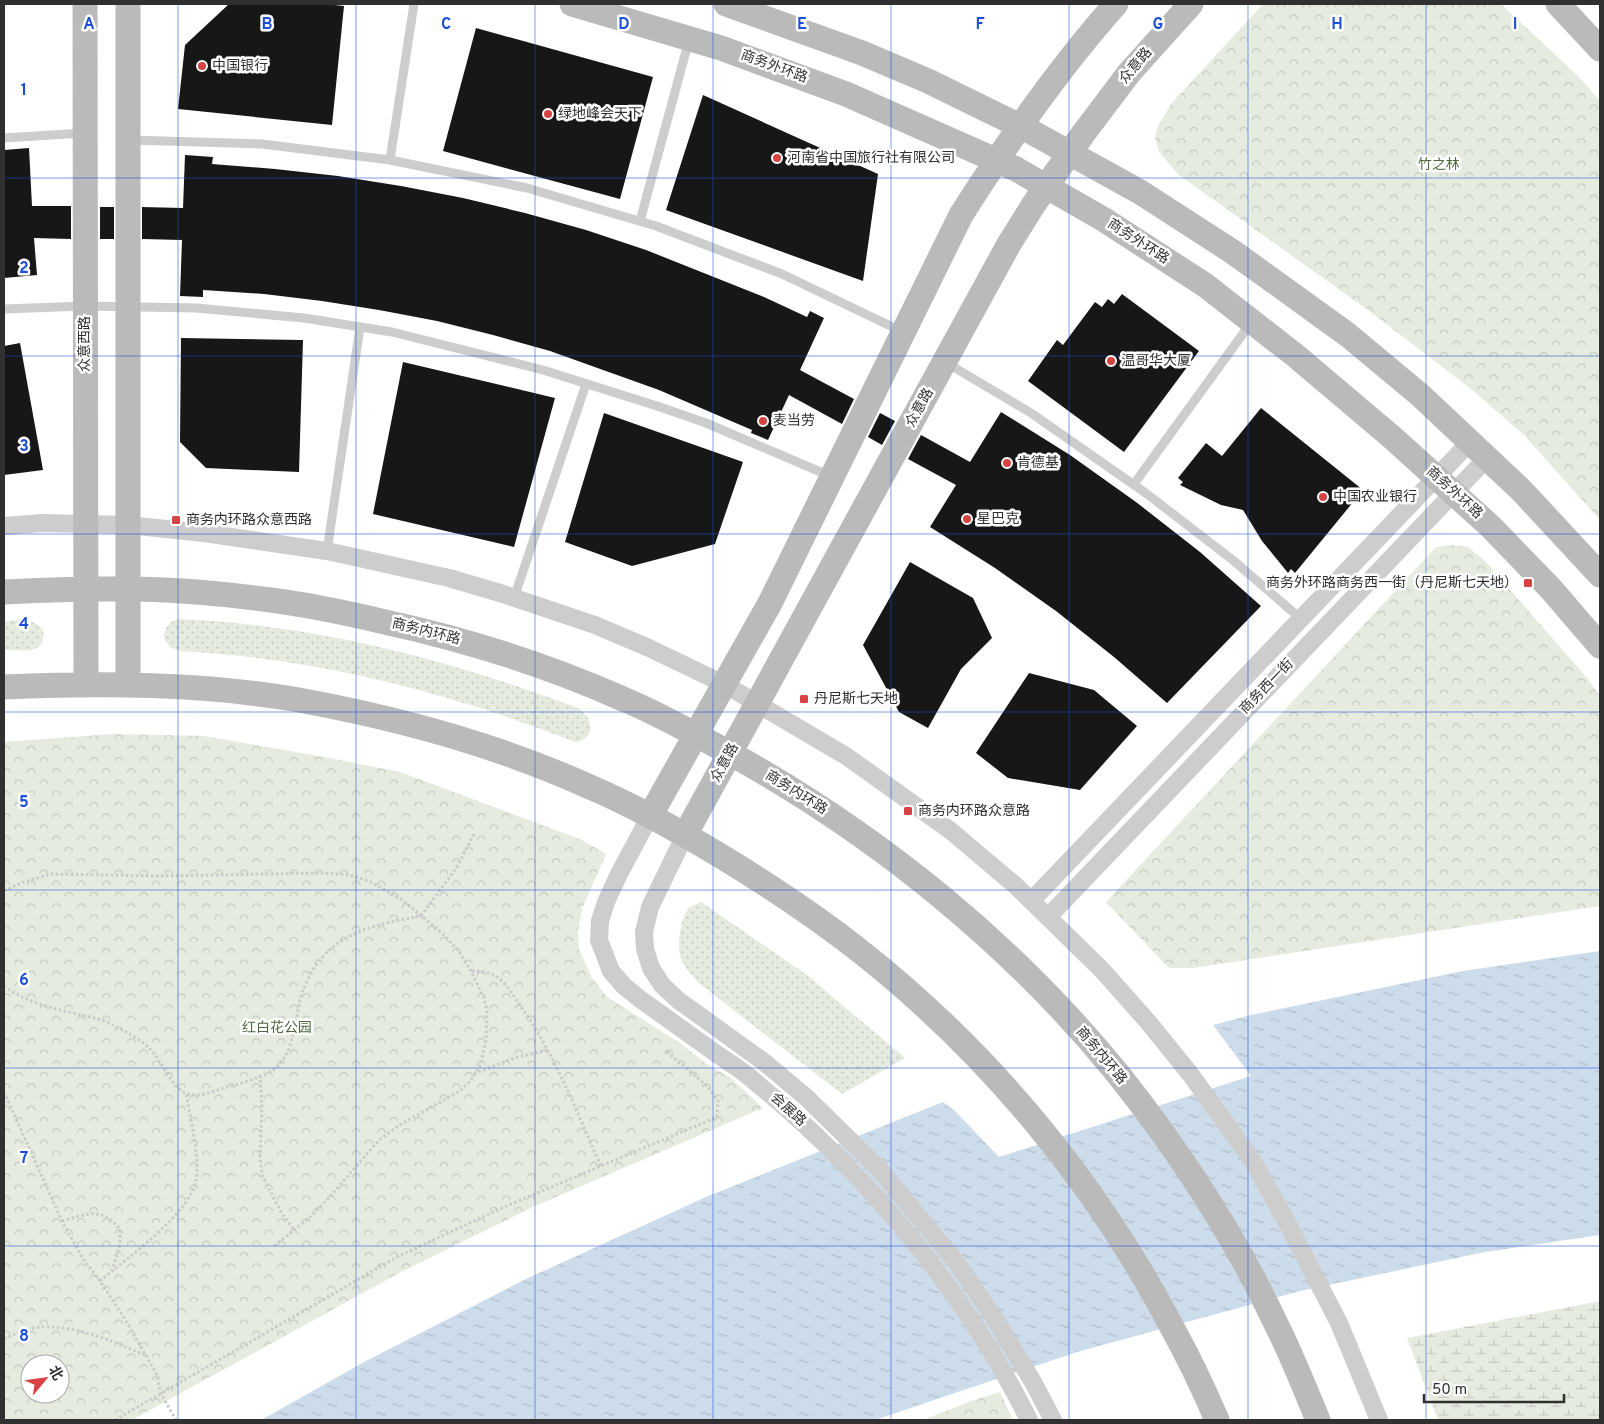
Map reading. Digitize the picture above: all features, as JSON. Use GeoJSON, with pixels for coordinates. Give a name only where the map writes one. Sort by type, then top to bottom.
{"type":"FeatureCollection","features":[{"type":"Feature","properties":{"kind":"street","name":"众意西路"},"geometry":{"type":"LineString","coordinates":[[85,4],[86,685]]}},
{"type":"Feature","properties":{"kind":"street"},"geometry":{"type":"LineString","coordinates":[[128,4],[128,684]]}},
{"type":"Feature","properties":{"kind":"street","name":"商务外环路"},"geometry":{"type":"LineString","coordinates":[[572,4],[690,38],[773,66],[846,94],[1016,169],[1103,219],[1205,285],[1311,368],[1394,439],[1491,527],[1551,589],[1600,646]]}},
{"type":"Feature","properties":{"kind":"street"},"geometry":{"type":"LineString","coordinates":[[726,4],[862,53],[928,81],[1021,127],[1140,192],[1233,252],[1348,335],[1420,395],[1522,491],[1600,575]]}},
{"type":"Feature","properties":{"kind":"street"},"geometry":{"type":"LineString","coordinates":[[650,816],[770,603],[962,215],[997,160],[1086,37],[1116,4]]}},
{"type":"Feature","properties":{"kind":"street","name":"众意路"},"geometry":{"type":"LineString","coordinates":[[685,836],[1009,244],[1046,186],[1129,73],[1191,4]]}},
{"type":"Feature","properties":{"kind":"street"},"geometry":{"type":"LineString","coordinates":[[1558,4],[1600,49]]}},
{"type":"Feature","properties":{"kind":"street","name":"商务西一街"},"geometry":{"type":"LineString","coordinates":[[1048,917],[1478,450]]}},
{"type":"Feature","properties":{"kind":"street","name":"商务西一街"},"geometry":{"type":"LineString","coordinates":[[1031,901],[1301,619],[1445,485]]}},
{"type":"Feature","properties":{"kind":"street"},"geometry":{"type":"LineString","coordinates":[[4,526],[42,523],[128,525],[204,533],[327,551],[449,578],[595,625],[650,648],[724,684],[846,756],[952,831],[1031,901],[1102,970],[1149,1023],[1191,1075],[1252,1160],[1283,1215],[1339,1323],[1379,1420]]}},
{"type":"Feature","properties":{"kind":"street","name":"商务内环路"},"geometry":{"type":"LineString","coordinates":[[4,592],[128,589],[201,593],[272,600],[317,607],[435,633],[483,647],[575,679],[626,700],[696,734],[816,804],[916,876],[979,930],[1061,1009],[1117,1073],[1148,1113],[1224,1226],[1284,1341],[1318,1420]]}},
{"type":"Feature","properties":{"kind":"street"},"geometry":{"type":"LineString","coordinates":[[4,687],[128,684],[194,687],[301,700],[412,725],[542,766],[589,786],[650,816],[765,883],[858,949],[916,999],[986,1066],[1044,1133],[1073,1169],[1114,1228],[1156,1295],[1193,1367],[1217,1420]]}},
{"type":"Feature","properties":{"kind":"street","name":"会展路"},"geometry":{"type":"LineString","coordinates":[[650,816],[619,874],[606,902],[600,921],[599,940],[611,971],[624,986],[640,999],[753,1079],[794,1114],[867,1186],[940,1275],[976,1328],[1025,1412]]}},
{"type":"Feature","properties":{"kind":"street","name":"会展路"},"geometry":{"type":"LineString","coordinates":[[685,836],[650,907],[644,932],[645,949],[651,968],[662,985],[678,1000],[764,1062],[807,1098],[881,1171],[956,1262],[993,1316],[1033,1382],[1053,1420]]}},
{"type":"Feature","properties":{"kind":"lane"},"geometry":{"type":"LineString","coordinates":[[390,160],[414,4]]}},
{"type":"Feature","properties":{"kind":"lane"},"geometry":{"type":"LineString","coordinates":[[640,221],[690,38]]}},
{"type":"Feature","properties":{"kind":"lane"},"geometry":{"type":"LineString","coordinates":[[4,138],[85,133]]}},
{"type":"Feature","properties":{"kind":"lane"},"geometry":{"type":"LineString","coordinates":[[128,140],[262,144],[390,160],[527,188],[656,226],[782,274],[903,333]]}},
{"type":"Feature","properties":{"kind":"lane"},"geometry":{"type":"LineString","coordinates":[[4,309],[85,306],[196,308],[304,318],[392,332],[543,370],[706,423],[832,477]]}},
{"type":"Feature","properties":{"kind":"lane"},"geometry":{"type":"LineString","coordinates":[[1134,484],[1252,322]]}},
{"type":"Feature","properties":{"kind":"lane"},"geometry":{"type":"LineString","coordinates":[[327,551],[360,327]]}},
{"type":"Feature","properties":{"kind":"lane"},"geometry":{"type":"LineString","coordinates":[[945,362],[1031,413],[1134,484],[1234,561],[1301,619]]}},
{"type":"Feature","properties":{"kind":"lane"},"geometry":{"type":"LineString","coordinates":[[514,598],[586,384]]}},
{"type":"Feature","properties":{"kind":"path"},"geometry":{"type":"LineString","coordinates":[[4,986],[12,992],[48,1008],[110,1023],[151,1049],[183,1092],[203,1094],[236,1085],[270,1072],[279,1063],[293,1037],[303,990],[319,961],[332,947],[355,933],[380,924],[421,916],[457,867],[474,834]]}},
{"type":"Feature","properties":{"kind":"path"},"geometry":{"type":"LineString","coordinates":[[4,891],[21,883],[51,874],[158,876],[323,873],[349,875],[369,881],[400,899],[442,933],[458,950],[471,970],[484,998],[487,1011],[486,1040],[480,1066],[470,1081],[460,1091],[398,1126],[379,1140],[326,1200],[274,1246]]}},
{"type":"Feature","properties":{"kind":"path"},"geometry":{"type":"LineString","coordinates":[[471,970],[497,977],[507,987],[528,1016],[559,1070],[601,1166]]}},
{"type":"Feature","properties":{"kind":"path"},"geometry":{"type":"LineString","coordinates":[[474,1074],[514,1058],[547,1050]]}},
{"type":"Feature","properties":{"kind":"path"},"geometry":{"type":"LineString","coordinates":[[115,1420],[397,1257],[504,1207],[717,1117],[718,1101],[707,1086],[666,1051]]}},
{"type":"Feature","properties":{"kind":"path"},"geometry":{"type":"LineString","coordinates":[[260,1075],[262,1107],[260,1156],[262,1175],[281,1212],[294,1230]]}},
{"type":"Feature","properties":{"kind":"path"},"geometry":{"type":"LineString","coordinates":[[4,1092],[62,1222],[83,1259],[100,1281],[156,1373],[161,1394],[176,1420]]}},
{"type":"Feature","properties":{"kind":"path"},"geometry":{"type":"LineString","coordinates":[[100,1281],[158,1232],[186,1202],[193,1191],[197,1163],[186,1093]]}},
{"type":"Feature","properties":{"kind":"path"},"geometry":{"type":"LineString","coordinates":[[62,1222],[94,1214],[104,1215],[112,1220],[120,1229],[120,1244],[112,1271]]}},
{"type":"Feature","properties":{"kind":"path"},"geometry":{"type":"LineString","coordinates":[[4,1339],[33,1328],[66,1328],[106,1339],[145,1355]]}},
{"type":"Feature","properties":{"kind":"green space","name":"竹之林"},"geometry":{"type":"Polygon","coordinates":[[[1263,4],[1501,4],[1578,76],[1600,101],[1600,520],[1525,436],[1471,389],[1372,313],[1179,175],[1159,152],[1155,138],[1158,126],[1171,104],[1263,4]]]}},
{"type":"Feature","properties":{"kind":"green space"},"geometry":{"type":"Polygon","coordinates":[[[1451,545],[1468,547],[1485,561],[1587,678],[1600,696],[1600,906],[1193,968],[1169,968],[1106,902],[1436,547],[1451,545]]]}},
{"type":"Feature","properties":{"kind":"green space"},"geometry":{"type":"Polygon","coordinates":[[[177,619],[229,622],[280,628],[331,637],[432,660],[531,691],[580,709],[588,718],[591,728],[586,738],[575,742],[479,708],[381,680],[281,661],[179,651],[170,647],[164,638],[167,626],[177,619]]]}},
{"type":"Feature","properties":{"kind":"green space"},"geometry":{"type":"Polygon","coordinates":[[[20,620],[37,624],[42,629],[43,640],[39,646],[32,650],[4,650],[4,621],[20,620]]]}},
{"type":"Feature","properties":{"kind":"green space","name":"红白花公园"},"geometry":{"type":"Polygon","coordinates":[[[113,734],[204,736],[324,757],[400,772],[582,840],[606,854],[582,909],[578,933],[579,949],[592,978],[607,997],[680,1043],[708,1065],[730,1077],[763,1108],[535,1206],[401,1272],[132,1420],[4,1420],[4,742],[113,734]]]}},
{"type":"Feature","properties":{"kind":"green space"},"geometry":{"type":"Polygon","coordinates":[[[701,902],[807,975],[905,1058],[842,1094],[700,984],[688,971],[680,955],[680,930],[684,916],[690,907],[701,902]]]}},
{"type":"Feature","properties":{"kind":"green space"},"geometry":{"type":"Polygon","coordinates":[[[1600,1301],[1600,1420],[1438,1420],[1407,1338],[1600,1301]]]}},
{"type":"Feature","properties":{"kind":"green space"},"geometry":{"type":"Polygon","coordinates":[[[1000,1392],[1013,1420],[923,1420],[971,1401],[1000,1392]]]}},
{"type":"Feature","properties":{"kind":"water"},"geometry":{"type":"Polygon","coordinates":[[[1600,951],[1600,1235],[1485,1252],[1300,1291],[1077,1352],[875,1420],[261,1420],[366,1361],[526,1279],[706,1197],[943,1102],[955,1111],[999,1157],[1251,1076],[1213,1025],[1251,1015],[1463,971],[1600,951]]]}},
{"type":"Feature","properties":{"kind":"building"},"geometry":{"type":"Polygon","coordinates":[[[229,4],[324,4],[344,6],[332,125],[178,109],[185,45],[229,4]]]}},
{"type":"Feature","properties":{"kind":"building","name":"绿地峰会天下"},"geometry":{"type":"Polygon","coordinates":[[[476,28],[653,77],[620,199],[443,151],[476,28]]]}},
{"type":"Feature","properties":{"kind":"building"},"geometry":{"type":"Polygon","coordinates":[[[703,95],[878,174],[863,281],[666,210],[703,95]]]}},
{"type":"Feature","properties":{"kind":"building"},"geometry":{"type":"Polygon","coordinates":[[[29,148],[32,206],[71,206],[71,239],[34,238],[37,275],[4,278],[4,150],[29,148]]]}},
{"type":"Feature","properties":{"kind":"building"},"geometry":{"type":"Polygon","coordinates":[[[185,155],[213,157],[212,164],[338,176],[463,198],[586,230],[646,250],[764,297],[807,317],[810,311],[824,318],[800,370],[854,399],[842,424],[789,395],[768,440],[751,433],[752,430],[659,390],[550,351],[437,321],[322,301],[264,294],[203,290],[203,297],[180,296],[182,240],[142,239],[142,207],[183,208],[185,155]]]}},
{"type":"Feature","properties":{"kind":"building"},"geometry":{"type":"Polygon","coordinates":[[[100,207],[114,207],[114,239],[100,239],[100,207]]]}},
{"type":"Feature","properties":{"kind":"building"},"geometry":{"type":"Polygon","coordinates":[[[1122,294],[1199,351],[1124,452],[1028,381],[1057,340],[1063,345],[1095,302],[1102,307],[1108,299],[1114,304],[1122,294]]]}},
{"type":"Feature","properties":{"kind":"building"},"geometry":{"type":"Polygon","coordinates":[[[181,338],[303,340],[299,472],[206,468],[180,442],[181,338]]]}},
{"type":"Feature","properties":{"kind":"building"},"geometry":{"type":"Polygon","coordinates":[[[20,343],[43,470],[4,475],[4,346],[20,343]]]}},
{"type":"Feature","properties":{"kind":"building"},"geometry":{"type":"Polygon","coordinates":[[[403,362],[555,398],[514,547],[373,514],[403,362]]]}},
{"type":"Feature","properties":{"kind":"building"},"geometry":{"type":"Polygon","coordinates":[[[1261,408],[1363,490],[1295,573],[1291,569],[1288,573],[1262,541],[1243,510],[1221,505],[1180,485],[1183,482],[1178,478],[1206,443],[1222,456],[1261,408]]]}},
{"type":"Feature","properties":{"kind":"building"},"geometry":{"type":"Polygon","coordinates":[[[1001,412],[1070,455],[1136,502],[1200,552],[1261,606],[1167,703],[1114,657],[1056,611],[995,568],[930,527],[956,485],[908,459],[921,435],[970,462],[1001,412]]]}},
{"type":"Feature","properties":{"kind":"building"},"geometry":{"type":"Polygon","coordinates":[[[604,413],[743,462],[715,544],[632,566],[565,542],[604,413]]]}},
{"type":"Feature","properties":{"kind":"building"},"geometry":{"type":"Polygon","coordinates":[[[880,413],[895,421],[882,445],[868,437],[880,413]]]}},
{"type":"Feature","properties":{"kind":"building"},"geometry":{"type":"Polygon","coordinates":[[[910,562],[973,598],[992,638],[961,669],[928,728],[899,712],[863,645],[910,562]]]}},
{"type":"Feature","properties":{"kind":"building"},"geometry":{"type":"Polygon","coordinates":[[[1029,673],[1094,690],[1137,726],[1080,790],[1008,778],[976,753],[1029,673]]]}},
{"type":"Feature","properties":{"kind":"place","name":"中国银行"},"geometry":{"type":"Point","coordinates":[202,66]}},
{"type":"Feature","properties":{"kind":"place","name":"绿地峰会天下"},"geometry":{"type":"Point","coordinates":[548,114]}},
{"type":"Feature","properties":{"kind":"place","name":"河南省中国旅行社有限公司"},"geometry":{"type":"Point","coordinates":[777,158]}},
{"type":"Feature","properties":{"kind":"place","name":"温哥华大厦"},"geometry":{"type":"Point","coordinates":[1111,361]}},
{"type":"Feature","properties":{"kind":"place","name":"麦当劳"},"geometry":{"type":"Point","coordinates":[763,421]}},
{"type":"Feature","properties":{"kind":"place","name":"肯德基"},"geometry":{"type":"Point","coordinates":[1007,463]}},
{"type":"Feature","properties":{"kind":"place","name":"中国农业银行"},"geometry":{"type":"Point","coordinates":[1323,497]}},
{"type":"Feature","properties":{"kind":"place","name":"星巴克"},"geometry":{"type":"Point","coordinates":[967,519]}},
{"type":"Feature","properties":{"kind":"place","name":"商务内环路众意西路"},"geometry":{"type":"Point","coordinates":[176,520]}},
{"type":"Feature","properties":{"kind":"place","name":"商务外环路商务西一街（丹尼斯七天地）"},"geometry":{"type":"Point","coordinates":[1528,583]}},
{"type":"Feature","properties":{"kind":"place","name":"丹尼斯七天地"},"geometry":{"type":"Point","coordinates":[804,699]}},
{"type":"Feature","properties":{"kind":"place","name":"商务内环路众意路"},"geometry":{"type":"Point","coordinates":[908,811]}}]}
